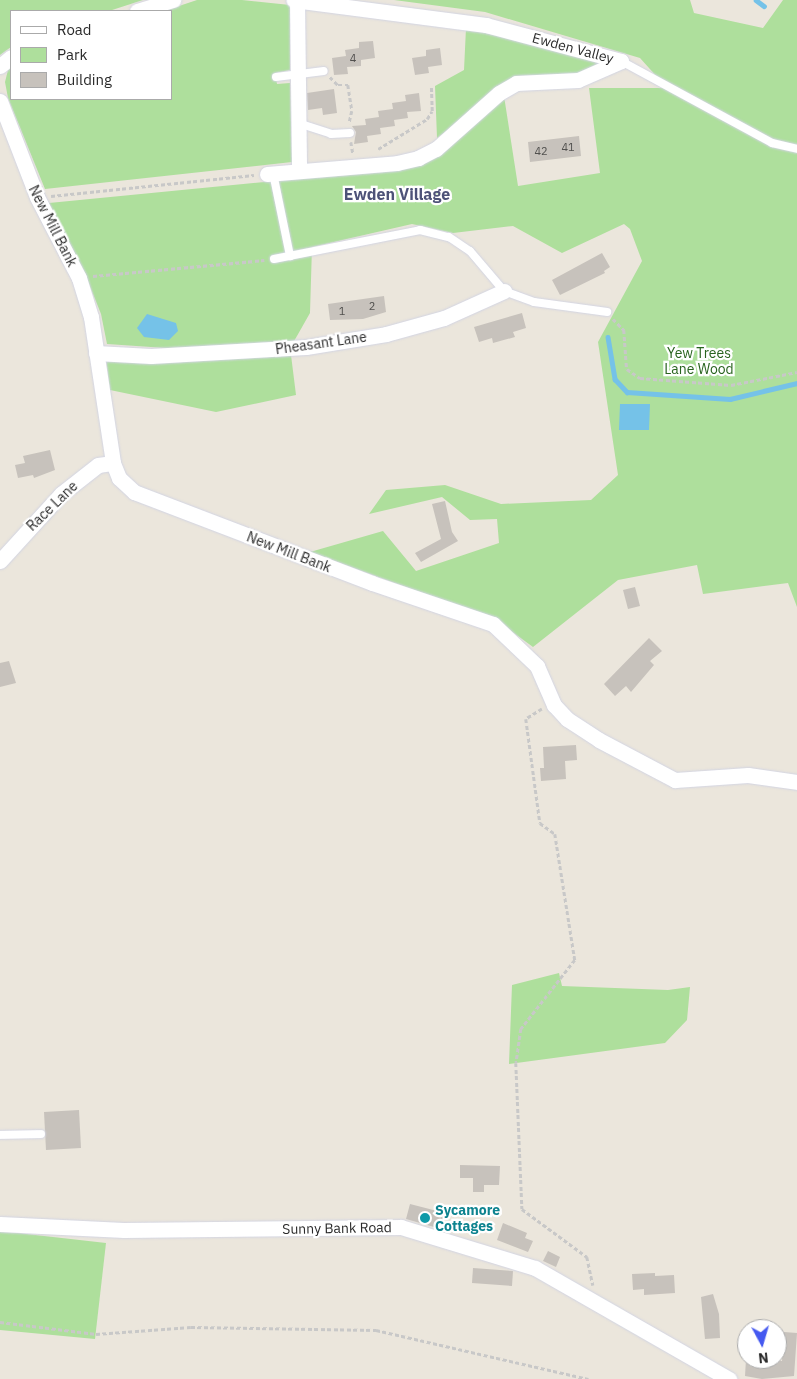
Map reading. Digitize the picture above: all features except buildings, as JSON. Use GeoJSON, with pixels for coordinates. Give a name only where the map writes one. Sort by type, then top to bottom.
{"type":"FeatureCollection","features":[{"type":"Feature","properties":{"kind":"street"},"geometry":{"type":"LineString","coordinates":[[140,10],[173,0]]}},
{"type":"Feature","properties":{"kind":"street","name":"Ewden Valley"},"geometry":{"type":"LineString","coordinates":[[299,171],[296,0],[486,25],[621,61]]}},
{"type":"Feature","properties":{"kind":"street","name":"Ewden Valley"},"geometry":{"type":"LineString","coordinates":[[270,174],[397,164],[418,158],[436,149],[499,93],[516,83],[578,80],[621,61]]}},
{"type":"Feature","properties":{"kind":"street","name":"New Mill Bank"},"geometry":{"type":"LineString","coordinates":[[0,101],[37,197],[79,278],[91,317],[112,463],[119,478],[134,492],[372,583],[492,624],[537,666],[554,704],[567,719],[599,740],[676,780],[748,775],[797,782]]}},
{"type":"Feature","properties":{"kind":"street","name":"Pheasant Lane"},"geometry":{"type":"LineString","coordinates":[[96,353],[152,356],[306,347],[386,334],[444,318],[504,291]]}},
{"type":"Feature","properties":{"kind":"street","name":"Race Lane"},"geometry":{"type":"LineString","coordinates":[[0,561],[61,494],[98,465],[112,463]]}},
{"type":"Feature","properties":{"kind":"street","name":"Sunny Bank Road"},"geometry":{"type":"LineString","coordinates":[[0,1224],[124,1230],[401,1227],[535,1268],[729,1379]]}},
{"type":"Feature","properties":{"kind":"lane"},"geometry":{"type":"LineString","coordinates":[[621,61],[772,143],[797,149]]}},
{"type":"Feature","properties":{"kind":"lane"},"geometry":{"type":"LineString","coordinates":[[276,77],[324,71]]}},
{"type":"Feature","properties":{"kind":"lane"},"geometry":{"type":"LineString","coordinates":[[298,122],[331,134],[350,133]]}},
{"type":"Feature","properties":{"kind":"lane"},"geometry":{"type":"LineString","coordinates":[[270,174],[290,256]]}},
{"type":"Feature","properties":{"kind":"lane"},"geometry":{"type":"LineString","coordinates":[[274,259],[420,230],[450,237],[470,251],[504,291],[534,302],[607,312]]}},
{"type":"Feature","properties":{"kind":"lane"},"geometry":{"type":"LineString","coordinates":[[0,1135],[41,1134]]}},
{"type":"Feature","properties":{"kind":"path"},"geometry":{"type":"LineString","coordinates":[[324,71],[338,85],[348,85],[352,111],[348,119],[352,153],[359,152]]}},
{"type":"Feature","properties":{"kind":"path"},"geometry":{"type":"LineString","coordinates":[[374,152],[427,119],[432,110],[431,86]]}},
{"type":"Feature","properties":{"kind":"path"},"geometry":{"type":"LineString","coordinates":[[37,197],[270,174]]}},
{"type":"Feature","properties":{"kind":"path"},"geometry":{"type":"LineString","coordinates":[[79,278],[274,259]]}},
{"type":"Feature","properties":{"kind":"path"},"geometry":{"type":"LineString","coordinates":[[607,312],[624,330],[627,369],[640,378],[731,385],[797,372]]}},
{"type":"Feature","properties":{"kind":"path"},"geometry":{"type":"LineString","coordinates":[[548,706],[526,719],[540,823],[555,834],[575,960],[521,1029],[516,1063],[522,1209],[587,1257],[598,1303]]}},
{"type":"Feature","properties":{"kind":"path"},"geometry":{"type":"LineString","coordinates":[[0,1322],[96,1334],[200,1327],[376,1330],[436,1342],[588,1379]]}},
{"type":"Feature","properties":{"kind":"green space"},"geometry":{"type":"Polygon","coordinates":[[[0,0],[143,0],[112,10],[10,10],[10,48],[0,55],[0,0]]]}},
{"type":"Feature","properties":{"kind":"green space"},"geometry":{"type":"Polygon","coordinates":[[[197,0],[242,0],[290,5],[290,70],[275,73],[277,84],[290,83],[292,162],[45,189],[8,98],[5,82],[8,70],[10,69],[10,100],[172,100],[172,10],[167,10],[197,0]]]}},
{"type":"Feature","properties":{"kind":"green space","name":"Yew Trees Lane Wood"},"geometry":{"type":"Polygon","coordinates":[[[394,0],[690,0],[694,13],[763,28],[783,0],[797,0],[797,607],[788,583],[703,594],[697,565],[618,580],[533,647],[496,620],[310,552],[383,531],[416,571],[499,543],[497,519],[470,520],[442,497],[369,514],[386,490],[445,485],[501,504],[591,500],[618,475],[598,342],[642,261],[630,229],[624,224],[562,253],[513,226],[453,233],[412,224],[312,247],[310,313],[293,343],[180,349],[107,344],[101,314],[83,269],[49,203],[396,169],[504,96],[518,186],[600,173],[589,88],[667,88],[640,58],[485,12],[394,0]]]}},
{"type":"Feature","properties":{"kind":"green space"},"geometry":{"type":"Polygon","coordinates":[[[466,28],[607,62],[576,77],[514,81],[437,138],[435,86],[464,70],[466,28]]]}},
{"type":"Feature","properties":{"kind":"green space"},"geometry":{"type":"Polygon","coordinates":[[[291,355],[296,395],[216,412],[110,390],[106,358],[291,355]]]}},
{"type":"Feature","properties":{"kind":"green space"},"geometry":{"type":"Polygon","coordinates":[[[559,973],[562,986],[668,990],[690,987],[687,1020],[665,1043],[509,1064],[512,985],[559,973]]]}},
{"type":"Feature","properties":{"kind":"green space"},"geometry":{"type":"Polygon","coordinates":[[[0,1231],[106,1243],[95,1339],[0,1330],[0,1231]]]}},
{"type":"Feature","properties":{"kind":"water"},"geometry":{"type":"Polygon","coordinates":[[[147,314],[176,323],[178,331],[169,340],[144,337],[137,328],[147,314]]]}},
{"type":"Feature","properties":{"kind":"water"},"geometry":{"type":"Polygon","coordinates":[[[620,404],[650,404],[649,430],[619,430],[620,404]]]}},
{"type":"Feature","properties":{"kind":"waterway"},"geometry":{"type":"LineString","coordinates":[[756,0],[764,6]]}},
{"type":"Feature","properties":{"kind":"waterway"},"geometry":{"type":"LineString","coordinates":[[608,337],[615,379],[627,392],[730,399],[797,383]]}},
{"type":"Feature","properties":{"kind":"place","name":"Sycamore Cottages"},"geometry":{"type":"Point","coordinates":[425,1218]}},
{"type":"Feature","properties":{"kind":"district","name":"Ewden Village"},"geometry":{"type":"Point","coordinates":[397,194]}}]}
